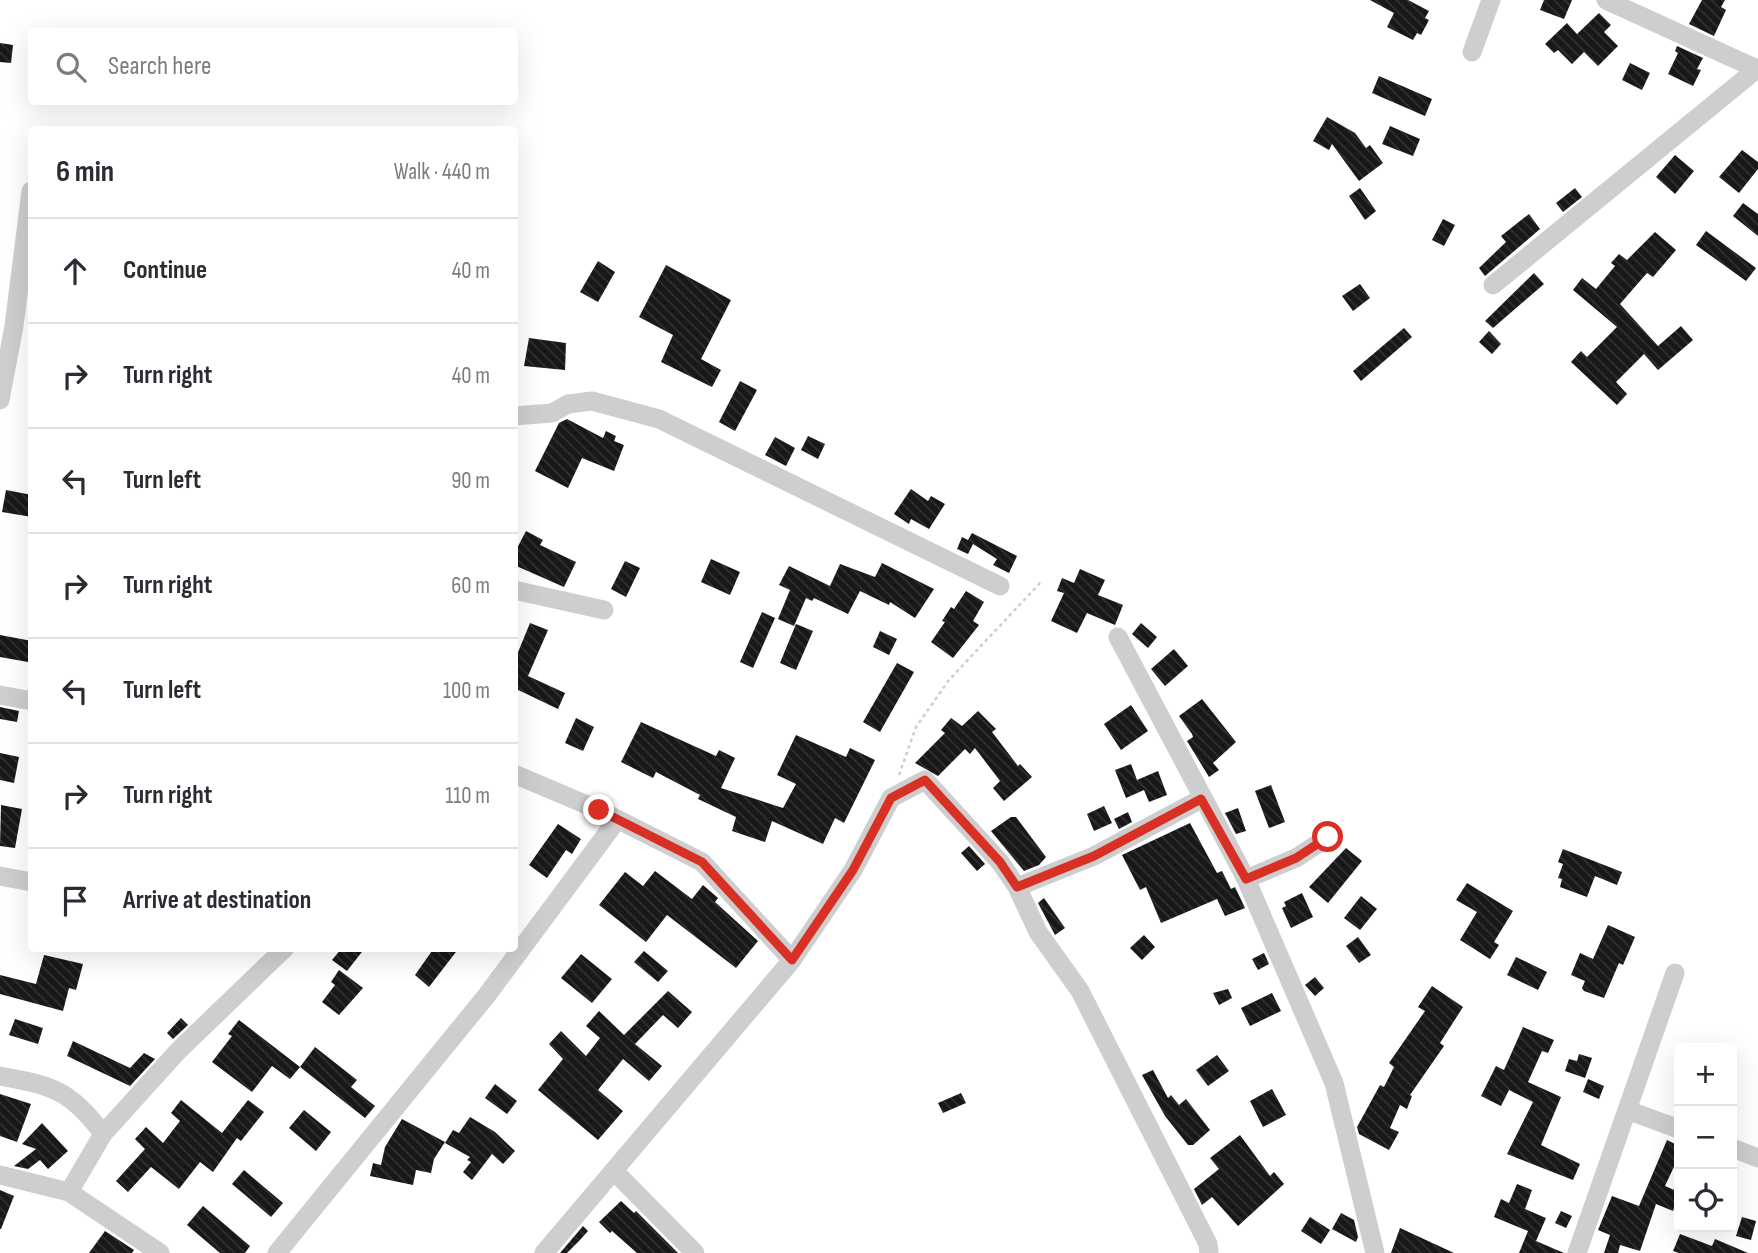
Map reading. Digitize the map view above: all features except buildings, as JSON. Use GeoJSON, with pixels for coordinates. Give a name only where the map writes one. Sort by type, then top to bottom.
{"type":"FeatureCollection","features":[{"type":"Feature","properties":{"kind":"street"},"geometry":{"type":"LineString","coordinates":[[1472,52],[1492,0]]}},
{"type":"Feature","properties":{"kind":"street"},"geometry":{"type":"LineString","coordinates":[[1493,285],[1758,69],[1606,0]]}},
{"type":"Feature","properties":{"kind":"street"},"geometry":{"type":"LineString","coordinates":[[0,400],[14,326],[28,215]]}},
{"type":"Feature","properties":{"kind":"street"},"geometry":{"type":"LineString","coordinates":[[518,416],[552,413],[568,404],[592,401],[659,419],[1000,586]]}},
{"type":"Feature","properties":{"kind":"street"},"geometry":{"type":"LineString","coordinates":[[518,591],[604,610]]}},
{"type":"Feature","properties":{"kind":"street"},"geometry":{"type":"LineString","coordinates":[[1118,637],[1201,799],[1246,879],[1334,1083],[1375,1253]]}},
{"type":"Feature","properties":{"kind":"street"},"geometry":{"type":"LineString","coordinates":[[0,695],[28,700]]}},
{"type":"Feature","properties":{"kind":"street"},"geometry":{"type":"LineString","coordinates":[[518,776],[702,862],[792,960]]}},
{"type":"Feature","properties":{"kind":"street"},"geometry":{"type":"LineString","coordinates":[[544,1253],[792,960],[853,870],[891,798],[925,780],[1000,862],[1017,887],[1038,932],[1080,991],[1208,1244],[1209,1253]]}},
{"type":"Feature","properties":{"kind":"street"},"geometry":{"type":"LineString","coordinates":[[1017,887],[1094,856],[1201,799]]}},
{"type":"Feature","properties":{"kind":"street"},"geometry":{"type":"LineString","coordinates":[[276,1253],[487,995],[617,820]]}},
{"type":"Feature","properties":{"kind":"street"},"geometry":{"type":"LineString","coordinates":[[1246,879],[1296,858],[1328,837]]}},
{"type":"Feature","properties":{"kind":"street"},"geometry":{"type":"LineString","coordinates":[[0,876],[28,881]]}},
{"type":"Feature","properties":{"kind":"street"},"geometry":{"type":"LineString","coordinates":[[69,1192],[103,1134],[178,1051],[281,952]]}},
{"type":"Feature","properties":{"kind":"street"},"geometry":{"type":"LineString","coordinates":[[1577,1253],[1675,974]]}},
{"type":"Feature","properties":{"kind":"street"},"geometry":{"type":"LineString","coordinates":[[0,1076],[47,1084],[84,1108],[103,1134]]}},
{"type":"Feature","properties":{"kind":"street"},"geometry":{"type":"LineString","coordinates":[[1627,1110],[1674,1127]]}},
{"type":"Feature","properties":{"kind":"street"},"geometry":{"type":"LineString","coordinates":[[1737,1150],[1758,1158]]}},
{"type":"Feature","properties":{"kind":"street"},"geometry":{"type":"LineString","coordinates":[[615,1171],[695,1253]]}},
{"type":"Feature","properties":{"kind":"street"},"geometry":{"type":"LineString","coordinates":[[0,1175],[69,1192],[160,1253]]}},
{"type":"Feature","properties":{"kind":"path"},"geometry":{"type":"LineString","coordinates":[[891,798],[916,727],[949,680],[1041,582]]}},
{"type":"Feature","properties":{"kind":"route"},"geometry":{"type":"LineString","coordinates":[[599,810],[702,862],[792,960],[853,870],[891,798],[925,780],[1000,862],[1017,887],[1094,856],[1201,799],[1246,879],[1296,858],[1328,837]]}}]}
